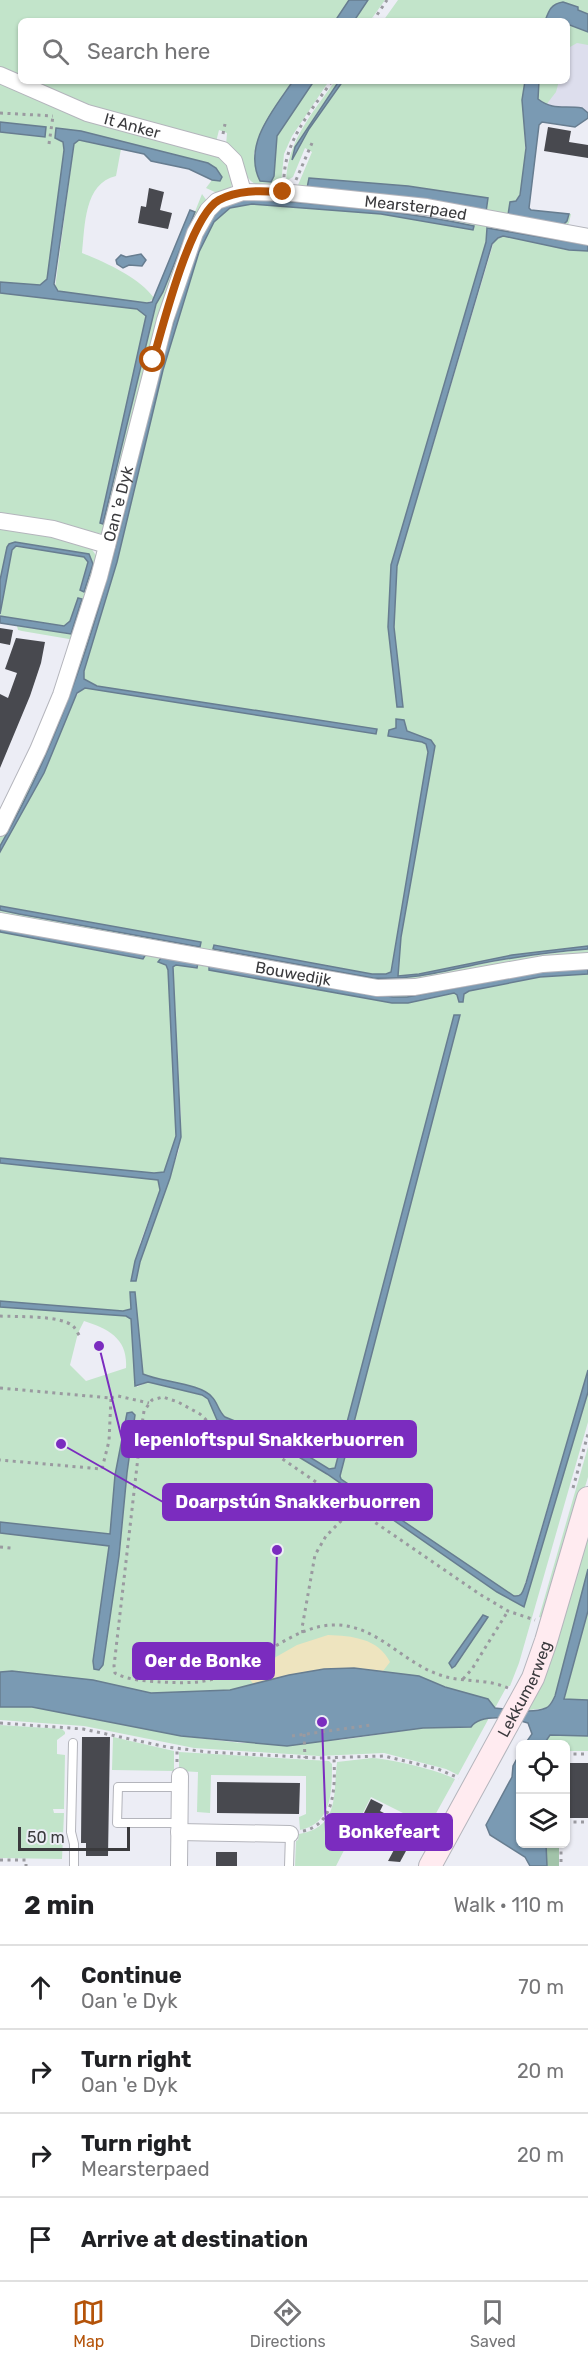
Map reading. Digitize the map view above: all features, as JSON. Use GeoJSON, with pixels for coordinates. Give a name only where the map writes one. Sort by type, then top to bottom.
{"type":"FeatureCollection","features":[{"type":"Feature","properties":{"kind":"main road","name":"Lekkumerweg"},"geometry":{"type":"LineString","coordinates":[[430,1866],[513,1706],[533,1678],[588,1498]]}},
{"type":"Feature","properties":{"kind":"street","name":"It Anker"},"geometry":{"type":"LineString","coordinates":[[0,75],[56,108],[104,118],[223,150],[234,161],[243,192]]}},
{"type":"Feature","properties":{"kind":"street","name":"Mearsterpaed"},"geometry":{"type":"LineString","coordinates":[[243,192],[283,192],[427,207],[588,237]]}},
{"type":"Feature","properties":{"kind":"street","name":"Oan 'e Dyk"},"geometry":{"type":"LineString","coordinates":[[0,828],[51,722],[88,613],[153,360],[187,254],[201,220],[208,210],[217,201],[243,192]]}},
{"type":"Feature","properties":{"kind":"street"},"geometry":{"type":"LineString","coordinates":[[0,521],[53,529],[107,545]]}},
{"type":"Feature","properties":{"kind":"street","name":"Bouwedijk"},"geometry":{"type":"LineString","coordinates":[[0,921],[377,988],[415,987],[532,966],[588,961]]}},
{"type":"Feature","properties":{"kind":"street"},"geometry":{"type":"LineString","coordinates":[[178,1866],[180,1782]]}},
{"type":"Feature","properties":{"kind":"street"},"geometry":{"type":"LineString","coordinates":[[179,1828],[290,1834]]}},
{"type":"Feature","properties":{"kind":"lane"},"geometry":{"type":"LineString","coordinates":[[73,1743],[71,1832],[74,1844],[74,1866]]}},
{"type":"Feature","properties":{"kind":"lane"},"geometry":{"type":"LineString","coordinates":[[179,1828],[117,1823],[118,1787],[180,1782]]}},
{"type":"Feature","properties":{"kind":"lane"},"geometry":{"type":"LineString","coordinates":[[290,1834],[290,1866]]}},
{"type":"Feature","properties":{"kind":"path"},"geometry":{"type":"LineString","coordinates":[[375,18],[387,0]]}},
{"type":"Feature","properties":{"kind":"path"},"geometry":{"type":"LineString","coordinates":[[283,192],[285,162],[290,146],[298,130],[330,84]]}},
{"type":"Feature","properties":{"kind":"path"},"geometry":{"type":"LineString","coordinates":[[0,113],[56,108],[49,144]]}},
{"type":"Feature","properties":{"kind":"path"},"geometry":{"type":"LineString","coordinates":[[298,175],[312,143]]}},
{"type":"Feature","properties":{"kind":"path"},"geometry":{"type":"LineString","coordinates":[[0,1316],[69,1323],[81,1338]]}},
{"type":"Feature","properties":{"kind":"path"},"geometry":{"type":"LineString","coordinates":[[0,1388],[111,1398],[118,1396],[149,1402],[163,1397],[178,1402],[200,1414],[222,1435],[269,1450],[481,1595],[508,1611],[535,1620]]}},
{"type":"Feature","properties":{"kind":"path"},"geometry":{"type":"LineString","coordinates":[[0,1460],[102,1469],[109,1441],[111,1398]]}},
{"type":"Feature","properties":{"kind":"path"},"geometry":{"type":"LineString","coordinates":[[149,1402],[144,1411],[141,1431],[115,1673],[133,1679],[157,1682],[206,1681],[229,1673],[303,1633],[328,1625],[356,1628],[370,1634],[437,1674],[495,1684],[513,1706]]}},
{"type":"Feature","properties":{"kind":"path"},"geometry":{"type":"LineString","coordinates":[[303,1633],[302,1628],[319,1545],[354,1508]]}},
{"type":"Feature","properties":{"kind":"path"},"geometry":{"type":"LineString","coordinates":[[0,1547],[11,1548]]}},
{"type":"Feature","properties":{"kind":"path"},"geometry":{"type":"LineString","coordinates":[[463,1679],[472,1670],[508,1611]]}},
{"type":"Feature","properties":{"kind":"path"},"geometry":{"type":"LineString","coordinates":[[0,1723],[83,1729],[193,1751],[305,1758],[384,1756],[438,1769],[462,1780]]}},
{"type":"Feature","properties":{"kind":"path"},"geometry":{"type":"LineString","coordinates":[[292,1736],[371,1725]]}},
{"type":"Feature","properties":{"kind":"path"},"geometry":{"type":"LineString","coordinates":[[304,1734],[305,1758]]}},
{"type":"Feature","properties":{"kind":"path"},"geometry":{"type":"LineString","coordinates":[[570,1754],[588,1754]]}},
{"type":"Feature","properties":{"kind":"path"},"geometry":{"type":"LineString","coordinates":[[290,1834],[315,1827],[327,1815],[333,1790],[334,1758]]}},
{"type":"Feature","properties":{"kind":"path"},"geometry":{"type":"LineString","coordinates":[[570,1822],[588,1822]]}},
{"type":"Feature","properties":{"kind":"path"},"geometry":{"type":"LineString","coordinates":[[561,1848],[561,1866]]}},
{"type":"Feature","properties":{"kind":"path"},"geometry":{"type":"LineString","coordinates":[[0,1860],[26,1860],[26,1866]]}},
{"type":"Feature","properties":{"kind":"shaded area"},"geometry":{"type":"Polygon","coordinates":[[[570,25],[588,32],[588,113],[582,108],[558,109],[546,105],[540,84],[570,84],[570,25]]]}},
{"type":"Feature","properties":{"kind":"green space"},"geometry":{"type":"Polygon","coordinates":[[[0,0],[349,0],[337,18],[18,18],[18,77],[0,68],[0,0]]]}},
{"type":"Feature","properties":{"kind":"green space"},"geometry":{"type":"Polygon","coordinates":[[[368,0],[385,0],[372,18],[356,18],[368,0]]]}},
{"type":"Feature","properties":{"kind":"green space"},"geometry":{"type":"Polygon","coordinates":[[[398,0],[588,0],[588,14],[562,6],[547,18],[385,18],[398,0]]]}},
{"type":"Feature","properties":{"kind":"green space"},"geometry":{"type":"Polygon","coordinates":[[[570,25],[588,32],[588,45],[577,43],[570,47],[570,25]]]}},
{"type":"Feature","properties":{"kind":"green space"},"geometry":{"type":"Polygon","coordinates":[[[0,81],[219,155],[230,170],[231,188],[217,193],[206,188],[212,180],[220,180],[208,163],[81,131],[60,139],[64,150],[47,280],[35,286],[0,282],[0,132],[45,137],[46,128],[0,122],[0,81]]]}},
{"type":"Feature","properties":{"kind":"green space"},"geometry":{"type":"Polygon","coordinates":[[[36,84],[291,84],[265,125],[254,154],[274,176],[277,136],[312,84],[327,84],[292,136],[284,154],[281,184],[271,188],[263,188],[255,184],[241,170],[226,145],[227,133],[219,130],[216,142],[114,115],[36,84]]]}},
{"type":"Feature","properties":{"kind":"green space"},"geometry":{"type":"Polygon","coordinates":[[[333,84],[337,84],[313,119],[293,159],[309,129],[341,84],[525,84],[525,166],[518,200],[508,215],[567,221],[571,214],[569,223],[564,229],[302,190],[298,185],[312,152],[305,148],[293,177],[286,181],[291,153],[310,116],[333,84]],[[309,178],[307,188],[488,199],[408,186],[309,178]]]}},
{"type":"Feature","properties":{"kind":"green space"},"geometry":{"type":"Polygon","coordinates":[[[539,84],[558,84],[556,92],[546,105],[538,99],[539,84]]]}},
{"type":"Feature","properties":{"kind":"green space"},"geometry":{"type":"Polygon","coordinates":[[[79,140],[121,149],[116,176],[105,180],[92,196],[88,207],[82,253],[131,277],[154,298],[147,303],[62,293],[55,288],[74,144],[79,140]]]}},
{"type":"Feature","properties":{"kind":"green space"},"geometry":{"type":"Polygon","coordinates":[[[202,194],[207,201],[104,534],[0,518],[0,293],[137,309],[146,316],[100,523],[156,304],[163,292],[202,194]]]}},
{"type":"Feature","properties":{"kind":"green space"},"geometry":{"type":"Polygon","coordinates":[[[234,197],[401,207],[588,241],[588,245],[487,228],[486,242],[391,565],[388,626],[403,707],[394,627],[397,566],[494,241],[503,236],[569,250],[588,251],[588,946],[512,955],[419,974],[398,976],[401,937],[431,740],[410,733],[396,720],[396,728],[391,731],[426,744],[428,752],[391,972],[372,974],[214,945],[213,949],[373,978],[400,979],[512,958],[588,949],[588,956],[394,983],[0,916],[0,910],[200,947],[201,942],[0,906],[0,852],[44,773],[74,699],[81,690],[89,688],[376,734],[376,729],[97,686],[84,679],[84,671],[117,562],[163,370],[199,252],[214,222],[230,208],[252,204],[381,214],[473,230],[474,226],[430,216],[382,210],[239,200],[210,219],[159,369],[112,562],[76,684],[40,771],[0,846],[0,836],[18,802],[205,222],[234,197]]]}},
{"type":"Feature","properties":{"kind":"green space"},"geometry":{"type":"Polygon","coordinates":[[[0,525],[52,533],[91,548],[97,557],[75,640],[22,631],[18,630],[17,626],[71,634],[82,599],[78,598],[70,621],[64,626],[1,617],[12,550],[0,580],[0,525]],[[15,542],[12,549],[16,546],[84,557],[88,562],[89,554],[15,542]],[[88,562],[80,590],[84,592],[88,562]]]}},
{"type":"Feature","properties":{"kind":"green space"},"geometry":{"type":"Polygon","coordinates":[[[0,932],[142,959],[145,955],[439,991],[407,997],[393,997],[209,970],[392,1003],[454,993],[459,1002],[463,1002],[464,994],[469,991],[540,977],[588,974],[588,1370],[522,1594],[514,1596],[340,1479],[460,1015],[454,1015],[335,1468],[329,1469],[282,1440],[225,1417],[219,1412],[212,1396],[143,1374],[135,1292],[130,1293],[131,1309],[123,1311],[0,1301],[0,1163],[158,1180],[160,1190],[140,1243],[136,1281],[140,1262],[179,1150],[181,1120],[173,967],[176,965],[197,967],[198,964],[159,962],[166,965],[168,970],[176,1136],[164,1172],[154,1173],[0,1158],[0,932]]]}},
{"type":"Feature","properties":{"kind":"green space"},"geometry":{"type":"Polygon","coordinates":[[[0,1307],[127,1316],[131,1319],[137,1387],[148,1382],[201,1395],[208,1399],[218,1420],[284,1448],[327,1474],[497,1592],[524,1607],[588,1392],[588,1422],[519,1663],[510,1686],[507,1686],[495,1708],[419,1676],[354,1668],[230,1690],[151,1693],[93,1680],[12,1671],[0,1672],[0,1533],[109,1546],[93,1661],[93,1666],[101,1670],[119,1556],[135,1415],[127,1413],[115,1475],[110,1534],[0,1522],[0,1307]],[[84,1321],[78,1333],[70,1365],[86,1381],[126,1368],[126,1358],[120,1342],[109,1332],[84,1321]]]}},
{"type":"Feature","properties":{"kind":"green space"},"geometry":{"type":"Polygon","coordinates":[[[588,1447],[588,1477],[545,1619],[539,1617],[588,1447]]]}},
{"type":"Feature","properties":{"kind":"green space"},"geometry":{"type":"Polygon","coordinates":[[[588,1523],[588,1569],[555,1696],[547,1708],[529,1710],[557,1638],[588,1523]]]}},
{"type":"Feature","properties":{"kind":"green space"},"geometry":{"type":"Polygon","coordinates":[[[588,1611],[588,1700],[564,1700],[588,1611]]]}},
{"type":"Feature","properties":{"kind":"green space"},"geometry":{"type":"Polygon","coordinates":[[[0,1707],[32,1707],[181,1736],[241,1743],[341,1740],[423,1728],[471,1727],[475,1722],[489,1718],[458,1775],[446,1769],[384,1753],[319,1756],[194,1748],[84,1726],[0,1720],[0,1707]]]}},
{"type":"Feature","properties":{"kind":"green space"},"geometry":{"type":"Polygon","coordinates":[[[0,1725],[62,1729],[65,1732],[57,1740],[57,1754],[65,1755],[64,1809],[53,1809],[54,1813],[64,1813],[62,1859],[0,1858],[0,1725]]]}},
{"type":"Feature","properties":{"kind":"green space"},"geometry":{"type":"Polygon","coordinates":[[[550,1735],[588,1736],[588,1751],[570,1751],[570,1740],[547,1740],[550,1735]]]}},
{"type":"Feature","properties":{"kind":"green space"},"geometry":{"type":"Polygon","coordinates":[[[113,1737],[174,1751],[174,1771],[112,1770],[113,1737]]]}},
{"type":"Feature","properties":{"kind":"green space"},"geometry":{"type":"Polygon","coordinates":[[[179,1752],[329,1761],[332,1764],[332,1774],[328,1805],[318,1821],[311,1827],[300,1830],[299,1817],[306,1814],[306,1776],[211,1775],[210,1813],[197,1812],[198,1772],[179,1771],[179,1752]]]}},
{"type":"Feature","properties":{"kind":"green space"},"geometry":{"type":"Polygon","coordinates":[[[372,1758],[391,1760],[438,1772],[455,1779],[429,1826],[371,1797],[336,1866],[295,1866],[296,1841],[299,1834],[312,1830],[328,1817],[334,1797],[337,1762],[372,1758]]]}},
{"type":"Feature","properties":{"kind":"green space"},"geometry":{"type":"Polygon","coordinates":[[[546,1848],[559,1848],[559,1866],[547,1866],[546,1848]]]}},
{"type":"Feature","properties":{"kind":"sand"},"geometry":{"type":"Polygon","coordinates":[[[328,1635],[346,1636],[371,1643],[385,1654],[390,1662],[383,1671],[350,1669],[318,1671],[254,1685],[246,1674],[297,1645],[328,1635]]]}},
{"type":"Feature","properties":{"kind":"water"},"geometry":{"type":"Polygon","coordinates":[[[349,0],[368,0],[356,18],[337,18],[349,0]]]}},
{"type":"Feature","properties":{"kind":"water"},"geometry":{"type":"Polygon","coordinates":[[[563,2],[578,7],[578,10],[588,14],[588,32],[570,25],[570,18],[546,18],[551,8],[563,2]]]}},
{"type":"Feature","properties":{"kind":"water"},"geometry":{"type":"Polygon","coordinates":[[[291,84],[312,84],[277,136],[274,176],[271,182],[260,181],[255,168],[258,141],[269,115],[291,84]]]}},
{"type":"Feature","properties":{"kind":"water"},"geometry":{"type":"Polygon","coordinates":[[[337,84],[341,84],[309,129],[292,160],[295,147],[337,84]]]}},
{"type":"Feature","properties":{"kind":"water"},"geometry":{"type":"Polygon","coordinates":[[[525,84],[539,84],[538,99],[544,103],[582,108],[588,113],[588,118],[575,127],[542,122],[539,125],[529,208],[569,214],[562,226],[508,215],[510,202],[516,201],[520,195],[526,148],[522,100],[525,84]]]}},
{"type":"Feature","properties":{"kind":"water"},"geometry":{"type":"Polygon","coordinates":[[[0,122],[46,127],[45,137],[0,132],[0,122]]]}},
{"type":"Feature","properties":{"kind":"water"},"geometry":{"type":"Polygon","coordinates":[[[56,128],[81,131],[208,163],[216,168],[222,177],[220,181],[212,180],[189,169],[151,161],[144,154],[79,140],[74,144],[54,284],[58,291],[152,302],[190,210],[195,212],[156,304],[103,524],[100,523],[146,316],[137,309],[0,293],[0,282],[40,285],[47,279],[64,150],[63,142],[55,138],[56,128]]]}},
{"type":"Feature","properties":{"kind":"water"},"geometry":{"type":"Polygon","coordinates":[[[309,178],[408,186],[488,198],[486,212],[307,188],[309,178]]]}},
{"type":"Feature","properties":{"kind":"water"},"geometry":{"type":"Polygon","coordinates":[[[252,199],[391,212],[474,226],[473,230],[381,214],[252,204],[230,208],[214,222],[199,252],[163,370],[117,562],[84,671],[84,679],[97,686],[377,729],[376,734],[85,688],[77,693],[44,773],[0,852],[0,846],[45,756],[81,664],[110,569],[162,362],[197,248],[210,220],[218,211],[234,203],[252,199]]]}},
{"type":"Feature","properties":{"kind":"water"},"geometry":{"type":"Polygon","coordinates":[[[487,228],[588,245],[588,251],[569,250],[503,236],[492,244],[397,566],[394,627],[403,707],[397,707],[388,627],[391,565],[486,242],[487,228]]]}},
{"type":"Feature","properties":{"kind":"water"},"geometry":{"type":"Polygon","coordinates":[[[141,254],[146,260],[142,266],[129,265],[123,268],[117,264],[116,260],[121,255],[126,257],[141,254]]]}},
{"type":"Feature","properties":{"kind":"water"},"geometry":{"type":"Polygon","coordinates":[[[15,542],[89,554],[93,564],[84,592],[80,590],[88,562],[84,557],[16,546],[12,550],[0,614],[0,580],[7,547],[15,542]]]}},
{"type":"Feature","properties":{"kind":"water"},"geometry":{"type":"Polygon","coordinates":[[[78,598],[82,599],[71,634],[0,623],[0,616],[64,626],[70,621],[78,598]]]}},
{"type":"Feature","properties":{"kind":"water"},"geometry":{"type":"Polygon","coordinates":[[[396,719],[404,720],[407,731],[431,740],[435,746],[401,937],[398,976],[419,974],[512,955],[588,946],[588,949],[505,959],[426,975],[373,978],[213,949],[214,945],[372,974],[391,972],[428,752],[426,744],[422,742],[388,736],[389,730],[396,728],[396,719]]]}},
{"type":"Feature","properties":{"kind":"water"},"geometry":{"type":"Polygon","coordinates":[[[0,906],[201,942],[200,947],[19,914],[0,910],[0,906]]]}},
{"type":"Feature","properties":{"kind":"water"},"geometry":{"type":"Polygon","coordinates":[[[0,928],[146,954],[143,959],[0,932],[0,928]]]}},
{"type":"Feature","properties":{"kind":"water"},"geometry":{"type":"Polygon","coordinates":[[[161,958],[198,963],[197,968],[176,965],[173,967],[181,1137],[170,1178],[140,1262],[136,1281],[131,1281],[135,1261],[160,1190],[158,1180],[0,1163],[0,1158],[154,1173],[164,1172],[176,1136],[168,970],[166,965],[158,962],[161,958]]]}},
{"type":"Feature","properties":{"kind":"water"},"geometry":{"type":"Polygon","coordinates":[[[209,965],[393,997],[407,997],[541,972],[588,968],[588,974],[540,977],[469,991],[464,994],[463,1002],[459,1002],[454,993],[408,1003],[392,1003],[209,970],[209,965]]]}},
{"type":"Feature","properties":{"kind":"water"},"geometry":{"type":"Polygon","coordinates":[[[454,1015],[460,1015],[340,1476],[341,1479],[514,1596],[519,1595],[526,1583],[588,1370],[588,1392],[524,1607],[497,1592],[327,1474],[284,1448],[217,1420],[208,1399],[202,1395],[148,1382],[135,1386],[131,1319],[126,1316],[0,1307],[0,1301],[123,1311],[131,1309],[130,1292],[135,1292],[143,1374],[207,1392],[225,1417],[282,1440],[329,1469],[335,1468],[454,1015]]]}},
{"type":"Feature","properties":{"kind":"water"},"geometry":{"type":"Polygon","coordinates":[[[132,1412],[135,1415],[119,1556],[103,1665],[99,1670],[94,1669],[93,1661],[109,1546],[0,1533],[0,1522],[110,1534],[115,1475],[127,1413],[132,1412]]]}},
{"type":"Feature","properties":{"kind":"water"},"geometry":{"type":"Polygon","coordinates":[[[588,1569],[588,1611],[564,1699],[588,1700],[588,1736],[550,1735],[547,1740],[528,1740],[532,1734],[528,1723],[490,1718],[471,1727],[423,1728],[287,1746],[181,1736],[32,1707],[0,1707],[0,1672],[12,1671],[93,1680],[151,1693],[230,1690],[289,1675],[324,1669],[354,1668],[419,1676],[445,1687],[488,1699],[495,1708],[540,1710],[549,1706],[555,1696],[588,1569]]]}},
{"type":"Feature","properties":{"kind":"water"},"geometry":{"type":"Polygon","coordinates":[[[483,1615],[488,1617],[452,1668],[449,1663],[483,1615]]]}},
{"type":"Feature","properties":{"kind":"water"},"geometry":{"type":"Polygon","coordinates":[[[516,1760],[516,1848],[546,1848],[547,1866],[530,1866],[525,1857],[490,1835],[486,1825],[512,1777],[516,1760]]]}},
{"type":"Feature","properties":{"kind":"building"},"geometry":{"type":"Polygon","coordinates":[[[548,127],[571,131],[569,142],[588,145],[588,158],[544,151],[548,127]]]}},
{"type":"Feature","properties":{"kind":"building"},"geometry":{"type":"Polygon","coordinates":[[[149,188],[164,192],[160,210],[172,213],[168,229],[138,223],[141,206],[146,207],[149,188]]]}},
{"type":"Feature","properties":{"kind":"building"},"geometry":{"type":"Polygon","coordinates":[[[0,628],[13,630],[10,645],[0,643],[0,628]]]}},
{"type":"Feature","properties":{"kind":"building"},"geometry":{"type":"Polygon","coordinates":[[[16,638],[45,642],[30,696],[0,768],[0,694],[8,698],[17,673],[5,669],[16,638]]]}},
{"type":"Feature","properties":{"kind":"building"},"geometry":{"type":"Polygon","coordinates":[[[82,1737],[110,1737],[108,1856],[86,1856],[86,1843],[81,1843],[82,1737]]]}},
{"type":"Feature","properties":{"kind":"building"},"geometry":{"type":"Polygon","coordinates":[[[570,1763],[588,1763],[588,1818],[570,1818],[570,1763]]]}},
{"type":"Feature","properties":{"kind":"building"},"geometry":{"type":"Polygon","coordinates":[[[217,1782],[300,1783],[299,1814],[217,1813],[217,1782]]]}},
{"type":"Feature","properties":{"kind":"building"},"geometry":{"type":"Polygon","coordinates":[[[371,1799],[383,1805],[380,1811],[404,1823],[394,1841],[359,1823],[371,1799]]]}},
{"type":"Feature","properties":{"kind":"building"},"geometry":{"type":"Polygon","coordinates":[[[396,1846],[406,1851],[400,1862],[388,1861],[396,1846]]]}},
{"type":"Feature","properties":{"kind":"building"},"geometry":{"type":"Polygon","coordinates":[[[216,1852],[237,1852],[237,1866],[216,1866],[216,1852]]]}},
{"type":"Feature","properties":{"kind":"place","name":"Iepenloftspul Snakkerbuorren"},"geometry":{"type":"Point","coordinates":[99,1346]}},
{"type":"Feature","properties":{"kind":"place","name":"Doarpstún Snakkerbuorren"},"geometry":{"type":"Point","coordinates":[61,1444]}},
{"type":"Feature","properties":{"kind":"place","name":"Oer de Bonke"},"geometry":{"type":"Point","coordinates":[277,1550]}},
{"type":"Feature","properties":{"kind":"place","name":"Bonkefeart"},"geometry":{"type":"Point","coordinates":[322,1722]}},
{"type":"Feature","properties":{"kind":"route"},"geometry":{"type":"LineString","coordinates":[[153,360],[187,254],[201,220],[208,210],[217,201],[229,195],[243,192],[283,192]]}}]}
